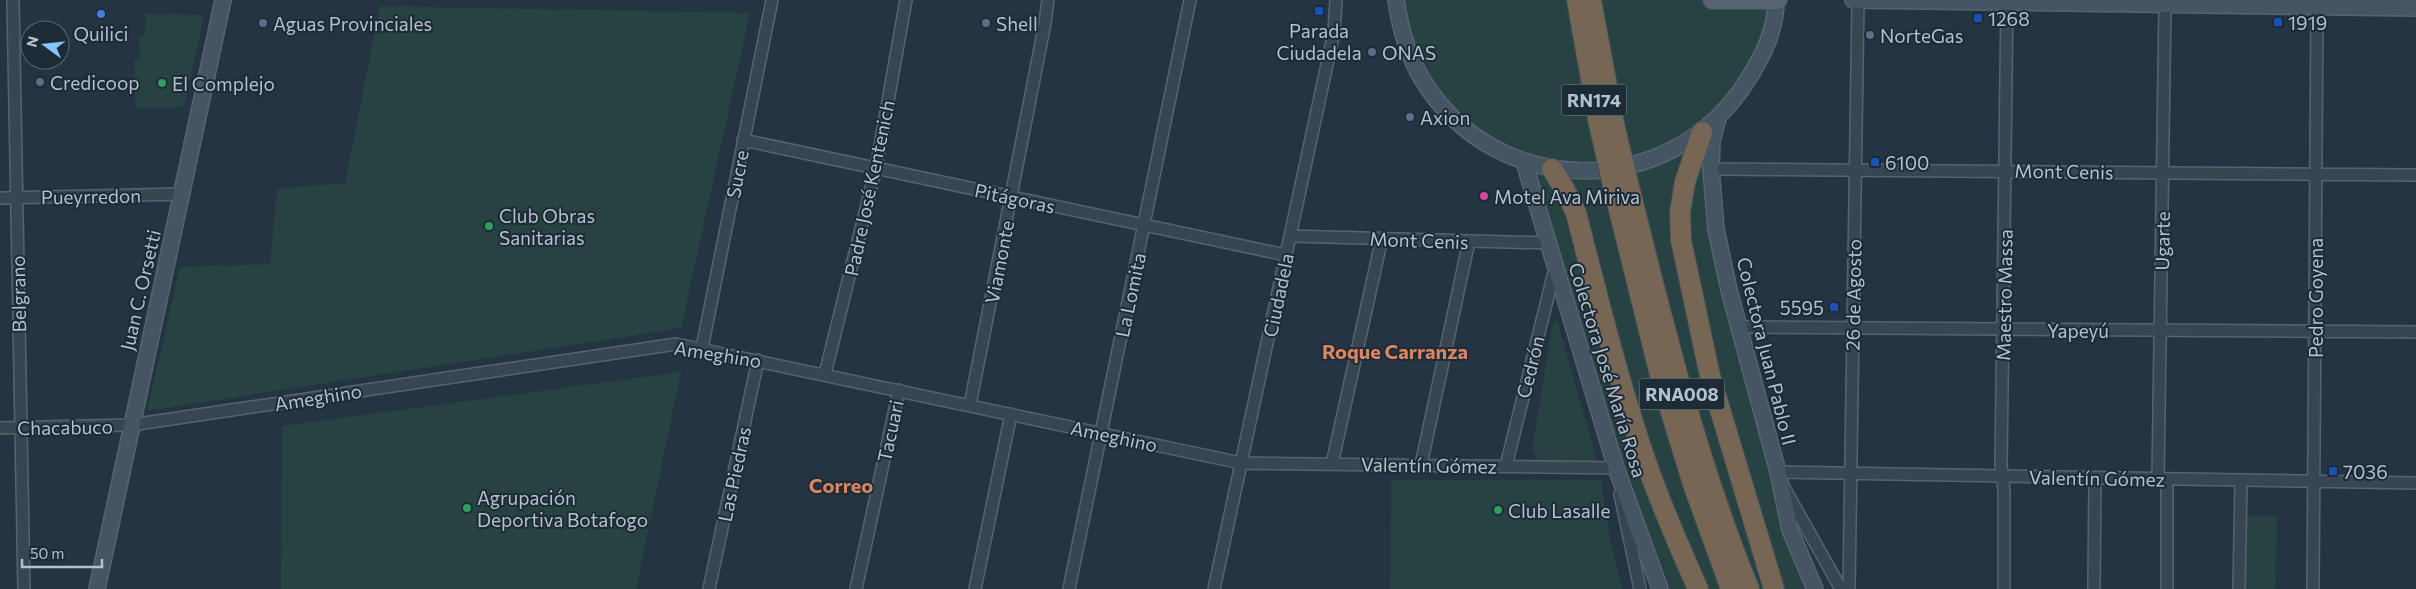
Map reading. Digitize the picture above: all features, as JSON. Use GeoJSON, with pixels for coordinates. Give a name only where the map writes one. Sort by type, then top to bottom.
{"type":"FeatureCollection","features":[{"type":"Feature","properties":{"kind":"highway","name":"RN174"},"geometry":{"type":"LineString","coordinates":[[1577,0],[1598,124],[1623,197]]}},
{"type":"Feature","properties":{"kind":"highway","name":"RN174"},"geometry":{"type":"LineString","coordinates":[[1591,0],[1614,124],[1623,197]]}},
{"type":"Feature","properties":{"kind":"highway"},"geometry":{"type":"LineString","coordinates":[[1702,132],[1685,182],[1680,212],[1681,240],[1710,376],[1774,589]]}},
{"type":"Feature","properties":{"kind":"highway"},"geometry":{"type":"LineString","coordinates":[[1552,169],[1566,190],[1576,213],[1617,370],[1640,445],[1676,540],[1698,589]]}},
{"type":"Feature","properties":{"kind":"highway","name":"RNA008"},"geometry":{"type":"LineString","coordinates":[[1623,197],[1662,383],[1694,487],[1731,589]]}},
{"type":"Feature","properties":{"kind":"highway","name":"RNA008"},"geometry":{"type":"LineString","coordinates":[[1623,197],[1709,485],[1749,589]]}},
{"type":"Feature","properties":{"kind":"main road","name":"Juan C. Orsetti"},"geometry":{"type":"LineString","coordinates":[[97,589],[223,0]]}},
{"type":"Feature","properties":{"kind":"main road"},"geometry":{"type":"LineString","coordinates":[[1396,0],[1399,24],[1408,53],[1422,79],[1440,104],[1459,124],[1485,144],[1524,162],[1552,169],[1584,172],[1615,170],[1646,162],[1675,149],[1702,132],[1718,118],[1740,92],[1760,61],[1772,32],[1777,0],[1712,0]]}},
{"type":"Feature","properties":{"kind":"main road"},"geometry":{"type":"LineString","coordinates":[[1856,1],[2416,8]]}},
{"type":"Feature","properties":{"kind":"main road","name":"Colectora Juan Pablo II"},"geometry":{"type":"LineString","coordinates":[[1718,118],[1712,141],[1711,169],[1716,229],[1729,290],[1778,475],[1790,530],[1816,589]]}},
{"type":"Feature","properties":{"kind":"main road","name":"Colectora José María Rosa"},"geometry":{"type":"LineString","coordinates":[[1524,162],[1554,268],[1616,468],[1660,589]]}},
{"type":"Feature","properties":{"kind":"street","name":"Belgrano"},"geometry":{"type":"LineString","coordinates":[[13,0],[24,589]]}},
{"type":"Feature","properties":{"kind":"street","name":"Sucre"},"geometry":{"type":"LineString","coordinates":[[702,348],[772,0]]}},
{"type":"Feature","properties":{"kind":"street","name":"Padre José Kentenich"},"geometry":{"type":"LineString","coordinates":[[825,374],[876,168],[906,0]]}},
{"type":"Feature","properties":{"kind":"street","name":"Viamonte"},"geometry":{"type":"LineString","coordinates":[[970,405],[1048,0]]}},
{"type":"Feature","properties":{"kind":"street","name":"La Lomita"},"geometry":{"type":"LineString","coordinates":[[1070,589],[1190,0]]}},
{"type":"Feature","properties":{"kind":"street","name":"Ciudadela"},"geometry":{"type":"LineString","coordinates":[[1214,589],[1334,32],[1336,0]]}},
{"type":"Feature","properties":{"kind":"street","name":"26 de Agosto"},"geometry":{"type":"LineString","coordinates":[[1849,589],[1856,1]]}},
{"type":"Feature","properties":{"kind":"street","name":"Maestro Massa"},"geometry":{"type":"LineString","coordinates":[[2004,589],[2003,476],[2007,2]]}},
{"type":"Feature","properties":{"kind":"street","name":"Ugarte"},"geometry":{"type":"LineString","coordinates":[[2166,4],[2160,331],[2162,479],[2167,589]]}},
{"type":"Feature","properties":{"kind":"street","name":"Pedro Goyena"},"geometry":{"type":"LineString","coordinates":[[2312,589],[2318,7]]}},
{"type":"Feature","properties":{"kind":"street","name":"Pitágoras"},"geometry":{"type":"LineString","coordinates":[[743,140],[1286,255]]}},
{"type":"Feature","properties":{"kind":"street","name":"Mont Cenis"},"geometry":{"type":"LineString","coordinates":[[1711,169],[2416,174]]}},
{"type":"Feature","properties":{"kind":"street","name":"Pueyrredon"},"geometry":{"type":"LineString","coordinates":[[0,198],[182,194]]}},
{"type":"Feature","properties":{"kind":"street","name":"Mont Cenis"},"geometry":{"type":"LineString","coordinates":[[1290,236],[1548,244]]}},
{"type":"Feature","properties":{"kind":"street"},"geometry":{"type":"LineString","coordinates":[[1332,464],[1382,238]]}},
{"type":"Feature","properties":{"kind":"street"},"geometry":{"type":"LineString","coordinates":[[1420,465],[1469,241]]}},
{"type":"Feature","properties":{"kind":"street","name":"Cedrón"},"geometry":{"type":"LineString","coordinates":[[1506,466],[1554,268]]}},
{"type":"Feature","properties":{"kind":"street","name":"Yapeyú"},"geometry":{"type":"LineString","coordinates":[[1740,327],[2416,332]]}},
{"type":"Feature","properties":{"kind":"street","name":"Ameghino"},"geometry":{"type":"LineString","coordinates":[[131,425],[676,344],[825,374],[1241,464]]}},
{"type":"Feature","properties":{"kind":"street","name":"Las Piedras"},"geometry":{"type":"LineString","coordinates":[[709,589],[758,360]]}},
{"type":"Feature","properties":{"kind":"street","name":"Tacuari"},"geometry":{"type":"LineString","coordinates":[[856,589],[899,390]]}},
{"type":"Feature","properties":{"kind":"street"},"geometry":{"type":"LineString","coordinates":[[975,589],[1011,414]]}},
{"type":"Feature","properties":{"kind":"street","name":"Chacabuco"},"geometry":{"type":"LineString","coordinates":[[0,428],[131,425]]}},
{"type":"Feature","properties":{"kind":"street","name":"Valentín Gómez"},"geometry":{"type":"LineString","coordinates":[[1241,464],[1616,468]]}},
{"type":"Feature","properties":{"kind":"street"},"geometry":{"type":"LineString","coordinates":[[1616,468],[1624,520],[1640,589]]}},
{"type":"Feature","properties":{"kind":"street","name":"Valentín Gómez"},"geometry":{"type":"LineString","coordinates":[[1778,475],[1850,474],[2416,483]]}},
{"type":"Feature","properties":{"kind":"street"},"geometry":{"type":"LineString","coordinates":[[1778,475],[1841,589]]}},
{"type":"Feature","properties":{"kind":"street"},"geometry":{"type":"LineString","coordinates":[[2094,589],[2095,478]]}},
{"type":"Feature","properties":{"kind":"street"},"geometry":{"type":"LineString","coordinates":[[2239,589],[2241,480]]}},
{"type":"Feature","properties":{"kind":"green space"},"geometry":{"type":"Polygon","coordinates":[[[1396,0],[1778,0],[1772,32],[1718,118],[1716,229],[1778,472],[1815,589],[1660,589],[1524,162],[1485,143],[1421,79],[1396,0]]]}},
{"type":"Feature","properties":{"kind":"green space","name":"Club Obras Sanitarias"},"geometry":{"type":"Polygon","coordinates":[[[380,6],[750,13],[681,328],[147,411],[180,267],[270,264],[277,189],[345,183],[380,6]]]}},
{"type":"Feature","properties":{"kind":"green space","name":"El Complejo"},"geometry":{"type":"Polygon","coordinates":[[[146,14],[204,15],[184,107],[135,108],[134,60],[140,58],[139,37],[145,36],[146,14]]]}},
{"type":"Feature","properties":{"kind":"green space"},"geometry":{"type":"Polygon","coordinates":[[[1555,322],[1558,324],[1597,460],[1595,462],[1538,460],[1532,450],[1552,326],[1555,322]]]}},
{"type":"Feature","properties":{"kind":"green space","name":"Agrupación Deportiva Botafogo"},"geometry":{"type":"Polygon","coordinates":[[[681,372],[636,589],[281,589],[282,426],[681,372]]]}},
{"type":"Feature","properties":{"kind":"green space","name":"Club Lasalle"},"geometry":{"type":"Polygon","coordinates":[[[1391,480],[1601,480],[1610,540],[1623,589],[1390,589],[1391,480]]]}},
{"type":"Feature","properties":{"kind":"green space"},"geometry":{"type":"Polygon","coordinates":[[[2243,516],[2277,517],[2275,589],[2242,589],[2243,516]]]}},
{"type":"Feature","properties":{"kind":"place","name":"Parada Ciudadela"},"geometry":{"type":"Point","coordinates":[1319,11]}},
{"type":"Feature","properties":{"kind":"place","name":"Quilici"},"geometry":{"type":"Point","coordinates":[101,14]}},
{"type":"Feature","properties":{"kind":"place","name":"1268"},"geometry":{"type":"Point","coordinates":[1978,18]}},
{"type":"Feature","properties":{"kind":"place","name":"1919"},"geometry":{"type":"Point","coordinates":[2278,22]}},
{"type":"Feature","properties":{"kind":"place","name":"Aguas Provinciales"},"geometry":{"type":"Point","coordinates":[263,23]}},
{"type":"Feature","properties":{"kind":"place","name":"Shell"},"geometry":{"type":"Point","coordinates":[986,23]}},
{"type":"Feature","properties":{"kind":"place","name":"NorteGas"},"geometry":{"type":"Point","coordinates":[1870,35]}},
{"type":"Feature","properties":{"kind":"place","name":"ONAS"},"geometry":{"type":"Point","coordinates":[1372,52]}},
{"type":"Feature","properties":{"kind":"place","name":"Credicoop"},"geometry":{"type":"Point","coordinates":[40,82]}},
{"type":"Feature","properties":{"kind":"place","name":"El Complejo"},"geometry":{"type":"Point","coordinates":[162,83]}},
{"type":"Feature","properties":{"kind":"place","name":"Axion"},"geometry":{"type":"Point","coordinates":[1410,117]}},
{"type":"Feature","properties":{"kind":"place","name":"6100"},"geometry":{"type":"Point","coordinates":[1875,162]}},
{"type":"Feature","properties":{"kind":"place","name":"Motel Ava Miriva"},"geometry":{"type":"Point","coordinates":[1484,196]}},
{"type":"Feature","properties":{"kind":"place","name":"Club Obras Sanitarias"},"geometry":{"type":"Point","coordinates":[489,226]}},
{"type":"Feature","properties":{"kind":"place","name":"5595"},"geometry":{"type":"Point","coordinates":[1834,307]}},
{"type":"Feature","properties":{"kind":"place","name":"7036"},"geometry":{"type":"Point","coordinates":[2333,471]}},
{"type":"Feature","properties":{"kind":"place","name":"Agrupación Deportiva Botafogo"},"geometry":{"type":"Point","coordinates":[467,508]}},
{"type":"Feature","properties":{"kind":"place","name":"Club Lasalle"},"geometry":{"type":"Point","coordinates":[1498,510]}},
{"type":"Feature","properties":{"kind":"district","name":"Roque Carranza"},"geometry":{"type":"Point","coordinates":[1395,351]}},
{"type":"Feature","properties":{"kind":"district","name":"Correo"},"geometry":{"type":"Point","coordinates":[841,485]}}]}
